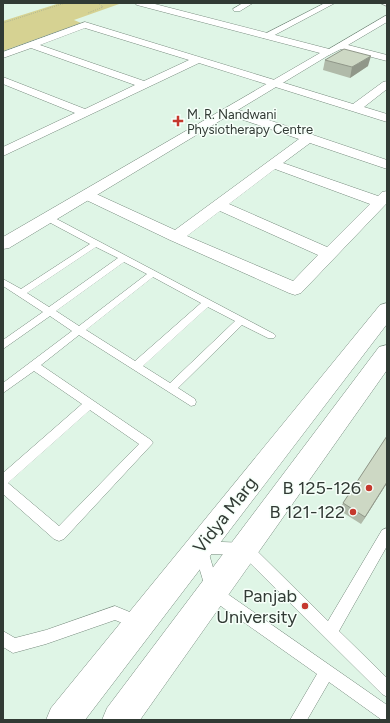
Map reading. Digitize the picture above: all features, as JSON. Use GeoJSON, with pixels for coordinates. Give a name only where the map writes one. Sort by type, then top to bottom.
{"type":"FeatureCollection","features":[{"type":"Feature","properties":{"kind":"street"},"geometry":{"type":"LineString","coordinates":[[140,3],[266,36],[387,58]]}},
{"type":"Feature","properties":{"kind":"street"},"geometry":{"type":"LineString","coordinates":[[237,8],[249,3]]}},
{"type":"Feature","properties":{"kind":"street"},"geometry":{"type":"LineString","coordinates":[[266,36],[331,3]]}},
{"type":"Feature","properties":{"kind":"street"},"geometry":{"type":"LineString","coordinates":[[3,244],[387,18]]}},
{"type":"Feature","properties":{"kind":"street"},"geometry":{"type":"LineString","coordinates":[[3,55],[85,25],[387,118]]}},
{"type":"Feature","properties":{"kind":"street"},"geometry":{"type":"LineString","coordinates":[[370,28],[381,31]]}},
{"type":"Feature","properties":{"kind":"street"},"geometry":{"type":"LineString","coordinates":[[31,45],[145,85]]}},
{"type":"Feature","properties":{"kind":"street"},"geometry":{"type":"LineString","coordinates":[[3,152],[198,60]]}},
{"type":"Feature","properties":{"kind":"street"},"geometry":{"type":"LineString","coordinates":[[3,80],[85,114]]}},
{"type":"Feature","properties":{"kind":"street"},"geometry":{"type":"LineString","coordinates":[[355,108],[387,84]]}},
{"type":"Feature","properties":{"kind":"street"},"geometry":{"type":"LineString","coordinates":[[230,111],[387,165]]}},
{"type":"Feature","properties":{"kind":"street"},"geometry":{"type":"LineString","coordinates":[[176,237],[308,138]]}},
{"type":"Feature","properties":{"kind":"street"},"geometry":{"type":"LineString","coordinates":[[3,140],[16,146]]}},
{"type":"Feature","properties":{"kind":"street"},"geometry":{"type":"LineString","coordinates":[[87,194],[176,237],[295,289],[384,199],[273,164]]}},
{"type":"Feature","properties":{"kind":"street"},"geometry":{"type":"LineString","coordinates":[[219,205],[329,254]]}},
{"type":"Feature","properties":{"kind":"street","name":"Vidya Marg"},"geometry":{"type":"LineString","coordinates":[[62,720],[387,310]]}},
{"type":"Feature","properties":{"kind":"street"},"geometry":{"type":"LineString","coordinates":[[119,720],[387,353]]}},
{"type":"Feature","properties":{"kind":"lane"},"geometry":{"type":"LineString","coordinates":[[48,218],[271,336]]}},
{"type":"Feature","properties":{"kind":"lane"},"geometry":{"type":"LineString","coordinates":[[21,293],[97,243]]}},
{"type":"Feature","properties":{"kind":"lane"},"geometry":{"type":"LineString","coordinates":[[3,345],[124,258]]}},
{"type":"Feature","properties":{"kind":"lane"},"geometry":{"type":"LineString","coordinates":[[3,389],[152,274]]}},
{"type":"Feature","properties":{"kind":"lane"},"geometry":{"type":"LineString","coordinates":[[3,282],[191,402]]}},
{"type":"Feature","properties":{"kind":"lane"},"geometry":{"type":"LineString","coordinates":[[136,366],[208,302]]}},
{"type":"Feature","properties":{"kind":"lane"},"geometry":{"type":"LineString","coordinates":[[171,389],[241,320]]}},
{"type":"Feature","properties":{"kind":"lane"},"geometry":{"type":"LineString","coordinates":[[3,486],[59,535],[147,443],[33,365]]}},
{"type":"Feature","properties":{"kind":"lane"},"geometry":{"type":"LineString","coordinates":[[3,480],[89,404]]}},
{"type":"Feature","properties":{"kind":"lane"},"geometry":{"type":"LineString","coordinates":[[330,632],[387,534]]}},
{"type":"Feature","properties":{"kind":"lane"},"geometry":{"type":"LineString","coordinates":[[387,689],[245,549],[200,547],[213,592],[387,714]]}},
{"type":"Feature","properties":{"kind":"lane"},"geometry":{"type":"LineString","coordinates":[[3,638],[13,646],[46,637],[115,613],[139,623]]}},
{"type":"Feature","properties":{"kind":"lane"},"geometry":{"type":"LineString","coordinates":[[298,720],[327,672]]}},
{"type":"Feature","properties":{"kind":"path"},"geometry":{"type":"LineString","coordinates":[[3,23],[65,3]]}},
{"type":"Feature","properties":{"kind":"shaded area"},"geometry":{"type":"Polygon","coordinates":[[[60,3],[122,3],[74,20],[81,23],[3,51],[3,21],[60,3]]]}},
{"type":"Feature","properties":{"kind":"building"},"geometry":{"type":"Polygon","coordinates":[[[344,49],[371,56],[352,67],[325,60],[344,49]]]}},
{"type":"Feature","properties":{"kind":"building"},"geometry":{"type":"Polygon","coordinates":[[[387,436],[387,482],[365,517],[343,503],[387,436]]]}},
{"type":"Feature","properties":{"kind":"place","name":"M. R. Nandwani Physiotherapy Centre"},"geometry":{"type":"Point","coordinates":[178,121]}},
{"type":"Feature","properties":{"kind":"place","name":"B 125-126"},"geometry":{"type":"Point","coordinates":[369,488]}},
{"type":"Feature","properties":{"kind":"place","name":"B 121-122"},"geometry":{"type":"Point","coordinates":[353,512]}},
{"type":"Feature","properties":{"kind":"place","name":"Panjab University"},"geometry":{"type":"Point","coordinates":[305,606]}}]}
